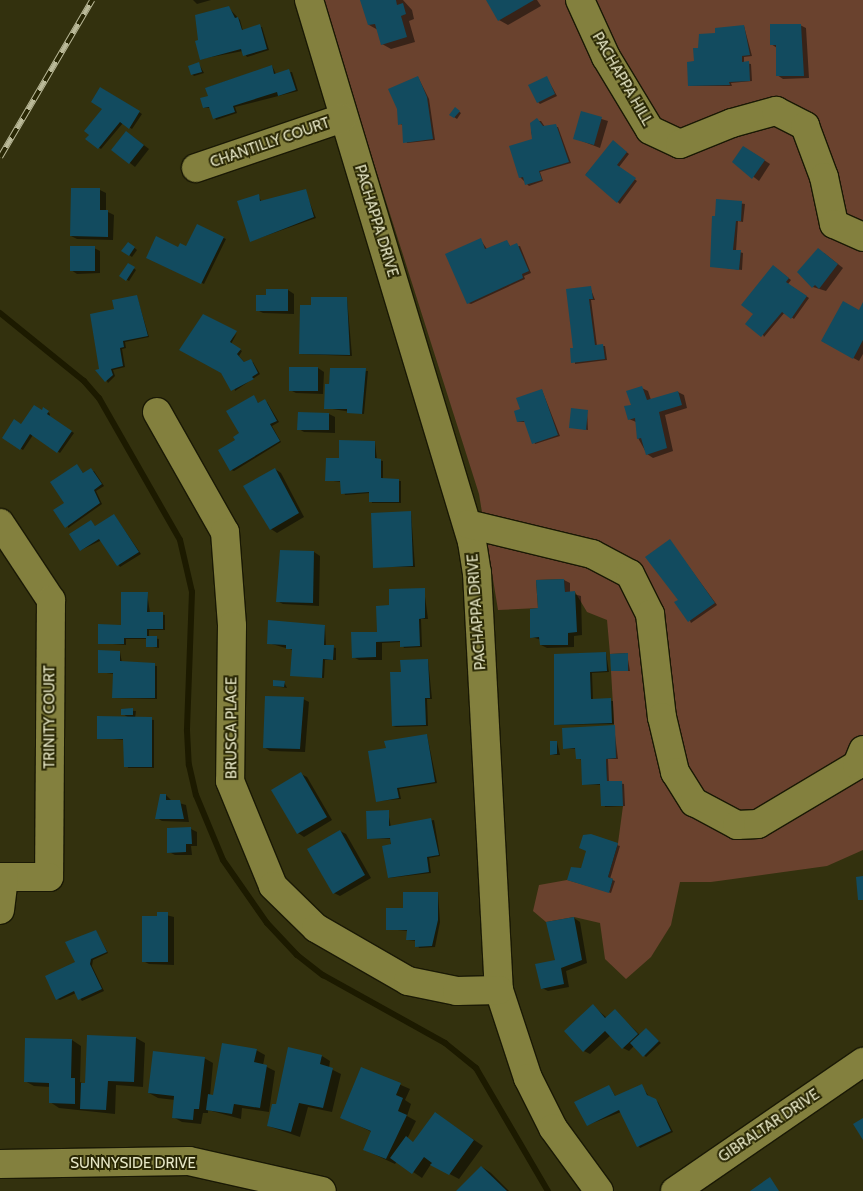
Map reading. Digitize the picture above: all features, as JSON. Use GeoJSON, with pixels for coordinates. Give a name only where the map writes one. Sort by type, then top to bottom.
{"type":"FeatureCollection","features":[{"type":"Feature","properties":{"kind":"street","name":"PACHAPPA DRIVE"},"geometry":{"type":"LineString","coordinates":[[309,0],[343,118],[468,524],[477,572],[500,990],[528,1078],[553,1128],[599,1191]]}},
{"type":"Feature","properties":{"kind":"street","name":"PACHAPPA HILL"},"geometry":{"type":"LineString","coordinates":[[580,0],[606,58],[650,130],[680,144],[732,123],[776,111],[805,126],[824,177],[834,224],[863,237]]}},
{"type":"Feature","properties":{"kind":"street","name":"CHANTILLY COURT"},"geometry":{"type":"LineString","coordinates":[[196,168],[343,118]]}},
{"type":"Feature","properties":{"kind":"street","name":"BRUSCA PLACE"},"geometry":{"type":"LineString","coordinates":[[157,412],[225,532],[232,626],[230,781],[273,886],[316,928],[408,981],[457,991],[500,990]]}},
{"type":"Feature","properties":{"kind":"street","name":"TRINITY COURT"},"geometry":{"type":"LineString","coordinates":[[0,523],[51,600],[49,877],[2,877]]}},
{"type":"Feature","properties":{"kind":"street"},"geometry":{"type":"LineString","coordinates":[[468,524],[592,554],[630,574],[650,614],[662,717],[675,772],[694,802],[737,825],[758,824],[857,765],[863,750]]}},
{"type":"Feature","properties":{"kind":"street"},"geometry":{"type":"LineString","coordinates":[[0,910],[2,877]]}},
{"type":"Feature","properties":{"kind":"street","name":"GIBRALTAR DRIVE"},"geometry":{"type":"LineString","coordinates":[[675,1191],[863,1062]]}},
{"type":"Feature","properties":{"kind":"street","name":"SUNNYSIDE DRIVE"},"geometry":{"type":"LineString","coordinates":[[0,1164],[189,1161],[322,1191]]}},
{"type":"Feature","properties":{"kind":"shaded area"},"geometry":{"type":"Polygon","coordinates":[[[322,0],[863,0],[863,850],[827,866],[711,882],[680,882],[671,925],[651,957],[626,979],[605,959],[600,923],[574,917],[546,922],[533,911],[539,885],[567,880],[609,892],[613,879],[608,877],[618,843],[623,806],[607,781],[606,759],[616,758],[611,671],[628,671],[628,653],[610,654],[607,620],[587,612],[575,592],[565,592],[564,579],[536,580],[538,608],[498,610],[479,494],[322,0]]]}},
{"type":"Feature","properties":{"kind":"building"},"geometry":{"type":"Polygon","coordinates":[[[360,0],[396,0],[397,5],[403,3],[406,14],[401,16],[407,37],[381,45],[375,24],[368,25],[360,0]]]}},
{"type":"Feature","properties":{"kind":"building"},"geometry":{"type":"Polygon","coordinates":[[[486,0],[534,0],[498,21],[486,0]]]}},
{"type":"Feature","properties":{"kind":"building"},"geometry":{"type":"Polygon","coordinates":[[[229,6],[235,18],[238,17],[242,30],[260,24],[267,49],[243,56],[241,49],[200,60],[195,41],[198,40],[195,15],[229,6]]]}},
{"type":"Feature","properties":{"kind":"building"},"geometry":{"type":"Polygon","coordinates":[[[770,24],[801,24],[804,76],[776,76],[776,45],[770,45],[770,24]]]}},
{"type":"Feature","properties":{"kind":"building"},"geometry":{"type":"Polygon","coordinates":[[[744,25],[750,55],[742,56],[742,62],[749,61],[750,81],[729,82],[730,85],[688,86],[687,62],[694,61],[693,48],[698,48],[699,34],[715,33],[715,28],[744,25]]]}},
{"type":"Feature","properties":{"kind":"building"},"geometry":{"type":"Polygon","coordinates":[[[199,62],[202,72],[191,75],[188,66],[199,62]]]}},
{"type":"Feature","properties":{"kind":"building"},"geometry":{"type":"Polygon","coordinates":[[[272,65],[274,74],[289,69],[296,90],[278,96],[277,92],[233,106],[235,112],[213,119],[209,107],[203,108],[200,98],[208,96],[205,88],[272,65]]]}},
{"type":"Feature","properties":{"kind":"building"},"geometry":{"type":"Polygon","coordinates":[[[418,76],[427,97],[433,139],[403,143],[402,124],[398,125],[397,109],[388,89],[418,76]]]}},
{"type":"Feature","properties":{"kind":"building"},"geometry":{"type":"Polygon","coordinates":[[[547,76],[555,94],[537,103],[528,85],[547,76]]]}},
{"type":"Feature","properties":{"kind":"building"},"geometry":{"type":"Polygon","coordinates":[[[100,87],[140,111],[129,129],[120,122],[98,149],[85,139],[89,135],[84,131],[102,109],[91,102],[100,87]]]}},
{"type":"Feature","properties":{"kind":"building"},"geometry":{"type":"Polygon","coordinates":[[[455,107],[460,111],[454,118],[449,115],[455,107]]]}},
{"type":"Feature","properties":{"kind":"building"},"geometry":{"type":"Polygon","coordinates":[[[581,111],[602,117],[594,145],[573,139],[581,111]]]}},
{"type":"Feature","properties":{"kind":"building"},"geometry":{"type":"Polygon","coordinates":[[[537,118],[543,126],[556,124],[569,162],[539,171],[542,180],[525,185],[523,177],[519,178],[509,146],[532,139],[530,123],[537,118]]]}},
{"type":"Feature","properties":{"kind":"building"},"geometry":{"type":"Polygon","coordinates":[[[126,131],[144,145],[129,164],[111,150],[126,131]]]}},
{"type":"Feature","properties":{"kind":"building"},"geometry":{"type":"Polygon","coordinates":[[[613,140],[627,152],[617,165],[636,178],[617,203],[585,175],[613,140]]]}},
{"type":"Feature","properties":{"kind":"building"},"geometry":{"type":"Polygon","coordinates":[[[743,146],[765,160],[752,179],[732,162],[743,146]]]}},
{"type":"Feature","properties":{"kind":"building"},"geometry":{"type":"Polygon","coordinates":[[[71,188],[100,188],[100,210],[108,210],[108,237],[70,236],[71,188]]]}},
{"type":"Feature","properties":{"kind":"building"},"geometry":{"type":"Polygon","coordinates":[[[306,189],[314,217],[250,242],[237,201],[259,194],[260,201],[306,189]]]}},
{"type":"Feature","properties":{"kind":"building"},"geometry":{"type":"Polygon","coordinates":[[[716,199],[742,201],[741,221],[736,221],[733,250],[741,250],[739,270],[710,267],[712,216],[715,216],[716,199]]]}},
{"type":"Feature","properties":{"kind":"building"},"geometry":{"type":"Polygon","coordinates":[[[197,224],[224,237],[201,284],[146,258],[156,236],[178,247],[180,243],[186,246],[197,224]]]}},
{"type":"Feature","properties":{"kind":"building"},"geometry":{"type":"Polygon","coordinates":[[[481,238],[485,249],[507,240],[510,246],[517,243],[529,271],[522,274],[523,278],[467,304],[445,254],[481,238]]]}},
{"type":"Feature","properties":{"kind":"building"},"geometry":{"type":"Polygon","coordinates":[[[128,242],[135,247],[129,256],[121,251],[128,242]]]}},
{"type":"Feature","properties":{"kind":"building"},"geometry":{"type":"Polygon","coordinates":[[[70,246],[95,246],[95,271],[70,271],[70,246]]]}},
{"type":"Feature","properties":{"kind":"building"},"geometry":{"type":"Polygon","coordinates":[[[818,248],[838,264],[819,289],[815,285],[812,288],[797,272],[818,248]]]}},
{"type":"Feature","properties":{"kind":"building"},"geometry":{"type":"Polygon","coordinates":[[[128,263],[135,267],[126,281],[119,276],[128,263]]]}},
{"type":"Feature","properties":{"kind":"building"},"geometry":{"type":"Polygon","coordinates":[[[773,265],[789,278],[786,282],[807,296],[791,319],[782,312],[761,337],[745,324],[753,314],[741,305],[773,265]]]}},
{"type":"Feature","properties":{"kind":"building"},"geometry":{"type":"Polygon","coordinates":[[[591,286],[593,299],[589,299],[595,345],[603,344],[605,359],[571,363],[570,348],[573,348],[566,289],[591,286]]]}},
{"type":"Feature","properties":{"kind":"building"},"geometry":{"type":"Polygon","coordinates":[[[266,289],[288,289],[288,311],[256,311],[256,295],[266,295],[266,289]]]}},
{"type":"Feature","properties":{"kind":"building"},"geometry":{"type":"Polygon","coordinates":[[[137,295],[148,336],[123,341],[124,347],[120,348],[123,366],[111,369],[113,375],[105,382],[95,370],[99,369],[90,314],[114,309],[112,300],[137,295]]]}},
{"type":"Feature","properties":{"kind":"building"},"geometry":{"type":"Polygon","coordinates":[[[311,297],[347,297],[350,355],[299,354],[300,305],[311,305],[311,297]]]}},
{"type":"Feature","properties":{"kind":"building"},"geometry":{"type":"Polygon","coordinates":[[[843,301],[859,310],[863,302],[863,340],[853,359],[821,341],[843,301]]]}},
{"type":"Feature","properties":{"kind":"building"},"geometry":{"type":"Polygon","coordinates":[[[203,314],[237,331],[230,342],[241,349],[237,354],[244,362],[251,359],[258,373],[252,377],[254,379],[231,391],[221,373],[179,350],[203,314]]]}},
{"type":"Feature","properties":{"kind":"building"},"geometry":{"type":"Polygon","coordinates":[[[289,367],[318,367],[318,391],[289,391],[289,367]]]}},
{"type":"Feature","properties":{"kind":"building"},"geometry":{"type":"Polygon","coordinates":[[[330,368],[366,368],[362,414],[347,413],[347,409],[324,409],[325,384],[329,384],[330,368]]]}},
{"type":"Feature","properties":{"kind":"building"},"geometry":{"type":"Polygon","coordinates":[[[642,386],[647,400],[678,391],[682,405],[659,412],[667,448],[646,455],[641,438],[637,439],[635,418],[628,420],[624,406],[631,405],[626,391],[642,386]]]}},
{"type":"Feature","properties":{"kind":"building"},"geometry":{"type":"Polygon","coordinates":[[[542,389],[558,435],[532,444],[524,421],[517,422],[514,411],[520,409],[516,398],[542,389]]]}},
{"type":"Feature","properties":{"kind":"building"},"geometry":{"type":"Polygon","coordinates":[[[254,395],[258,403],[265,399],[277,421],[270,424],[280,441],[230,471],[218,450],[235,440],[233,437],[239,433],[226,411],[254,395]]]}},
{"type":"Feature","properties":{"kind":"building"},"geometry":{"type":"Polygon","coordinates":[[[34,405],[42,410],[43,407],[49,411],[47,414],[72,431],[57,453],[30,434],[20,450],[2,438],[14,419],[21,424],[34,405]]]}},
{"type":"Feature","properties":{"kind":"building"},"geometry":{"type":"Polygon","coordinates":[[[571,408],[588,410],[586,430],[569,428],[571,408]]]}},
{"type":"Feature","properties":{"kind":"building"},"geometry":{"type":"Polygon","coordinates":[[[298,412],[329,413],[329,430],[297,430],[298,412]]]}},
{"type":"Feature","properties":{"kind":"building"},"geometry":{"type":"Polygon","coordinates":[[[339,440],[375,441],[375,458],[381,459],[381,478],[399,479],[399,502],[369,502],[369,492],[341,494],[340,481],[325,481],[326,458],[339,458],[339,440]]]}},
{"type":"Feature","properties":{"kind":"building"},"geometry":{"type":"Polygon","coordinates":[[[77,464],[83,473],[91,468],[102,484],[94,490],[100,503],[65,528],[53,510],[64,503],[50,482],[77,464]]]}},
{"type":"Feature","properties":{"kind":"building"},"geometry":{"type":"Polygon","coordinates":[[[275,468],[299,513],[270,530],[243,486],[275,468]]]}},
{"type":"Feature","properties":{"kind":"building"},"geometry":{"type":"Polygon","coordinates":[[[411,511],[413,566],[373,568],[371,513],[411,511]]]}},
{"type":"Feature","properties":{"kind":"building"},"geometry":{"type":"Polygon","coordinates":[[[114,514],[139,552],[117,566],[99,539],[80,551],[69,534],[91,520],[95,526],[114,514]]]}},
{"type":"Feature","properties":{"kind":"building"},"geometry":{"type":"Polygon","coordinates":[[[670,539],[715,603],[688,622],[674,602],[678,600],[645,557],[670,539]]]}},
{"type":"Feature","properties":{"kind":"building"},"geometry":{"type":"Polygon","coordinates":[[[280,550],[314,551],[313,603],[276,602],[280,550]]]}},
{"type":"Feature","properties":{"kind":"building"},"geometry":{"type":"Polygon","coordinates":[[[564,579],[565,592],[575,591],[577,632],[568,633],[568,645],[540,645],[539,637],[530,638],[530,609],[538,608],[536,580],[564,579]]]}},
{"type":"Feature","properties":{"kind":"building"},"geometry":{"type":"Polygon","coordinates":[[[425,588],[425,618],[419,619],[420,646],[400,647],[400,641],[376,642],[376,657],[352,658],[351,632],[377,632],[376,606],[389,605],[389,589],[425,588]]]}},
{"type":"Feature","properties":{"kind":"building"},"geometry":{"type":"Polygon","coordinates":[[[121,592],[148,592],[147,612],[163,612],[163,629],[147,629],[147,636],[157,636],[157,647],[146,647],[146,638],[124,638],[124,644],[98,644],[98,624],[121,625],[121,592]]]}},
{"type":"Feature","properties":{"kind":"building"},"geometry":{"type":"Polygon","coordinates":[[[268,620],[325,625],[324,645],[334,645],[333,660],[323,659],[322,678],[290,676],[292,649],[286,649],[286,645],[267,644],[268,620]]]}},
{"type":"Feature","properties":{"kind":"building"},"geometry":{"type":"Polygon","coordinates":[[[98,650],[120,651],[120,661],[155,663],[155,698],[112,698],[113,673],[98,673],[98,650]]]}},
{"type":"Feature","properties":{"kind":"building"},"geometry":{"type":"Polygon","coordinates":[[[606,652],[607,671],[590,672],[591,699],[611,698],[612,723],[554,725],[554,654],[606,652]]]}},
{"type":"Feature","properties":{"kind":"building"},"geometry":{"type":"Polygon","coordinates":[[[628,653],[628,671],[611,671],[610,654],[628,653]]]}},
{"type":"Feature","properties":{"kind":"building"},"geometry":{"type":"Polygon","coordinates":[[[428,659],[430,698],[425,698],[426,725],[392,726],[390,672],[401,672],[400,660],[428,659]]]}},
{"type":"Feature","properties":{"kind":"building"},"geometry":{"type":"Polygon","coordinates":[[[273,680],[285,681],[284,687],[273,686],[273,680]]]}},
{"type":"Feature","properties":{"kind":"building"},"geometry":{"type":"Polygon","coordinates":[[[265,696],[304,697],[300,749],[263,748],[265,696]]]}},
{"type":"Feature","properties":{"kind":"building"},"geometry":{"type":"Polygon","coordinates":[[[133,708],[133,715],[121,715],[121,709],[133,708]]]}},
{"type":"Feature","properties":{"kind":"building"},"geometry":{"type":"Polygon","coordinates":[[[97,716],[152,717],[152,767],[124,767],[123,739],[97,739],[97,716]]]}},
{"type":"Feature","properties":{"kind":"building"},"geometry":{"type":"Polygon","coordinates":[[[615,725],[616,758],[606,759],[607,781],[622,781],[623,806],[601,806],[600,784],[582,785],[581,759],[576,759],[575,748],[563,749],[562,728],[615,725]]]}},
{"type":"Feature","properties":{"kind":"building"},"geometry":{"type":"Polygon","coordinates":[[[427,734],[435,782],[397,788],[399,798],[376,802],[368,751],[386,748],[384,741],[427,734]]]}},
{"type":"Feature","properties":{"kind":"building"},"geometry":{"type":"Polygon","coordinates":[[[550,741],[557,741],[557,754],[550,755],[550,741]]]}},
{"type":"Feature","properties":{"kind":"building"},"geometry":{"type":"Polygon","coordinates":[[[301,772],[327,817],[297,834],[271,790],[301,772]]]}},
{"type":"Feature","properties":{"kind":"building"},"geometry":{"type":"Polygon","coordinates":[[[160,794],[166,794],[166,800],[180,800],[184,819],[155,819],[160,794]]]}},
{"type":"Feature","properties":{"kind":"building"},"geometry":{"type":"Polygon","coordinates":[[[389,810],[389,826],[431,818],[439,855],[427,857],[429,872],[388,878],[382,846],[391,844],[390,838],[367,839],[366,811],[389,810]]]}},
{"type":"Feature","properties":{"kind":"building"},"geometry":{"type":"Polygon","coordinates":[[[191,827],[192,844],[186,844],[186,852],[167,853],[167,828],[191,827]]]}},
{"type":"Feature","properties":{"kind":"building"},"geometry":{"type":"Polygon","coordinates":[[[340,830],[365,875],[333,894],[307,849],[340,830]]]}},
{"type":"Feature","properties":{"kind":"building"},"geometry":{"type":"Polygon","coordinates":[[[591,834],[618,843],[608,877],[613,879],[609,893],[567,880],[571,867],[581,868],[586,851],[579,848],[583,835],[591,834]]]}},
{"type":"Feature","properties":{"kind":"building"},"geometry":{"type":"Polygon","coordinates":[[[863,876],[863,900],[858,900],[856,877],[863,876]]]}},
{"type":"Feature","properties":{"kind":"building"},"geometry":{"type":"Polygon","coordinates":[[[403,892],[438,892],[438,920],[432,946],[415,947],[415,940],[406,940],[407,930],[386,930],[386,908],[403,908],[403,892]]]}},
{"type":"Feature","properties":{"kind":"building"},"geometry":{"type":"Polygon","coordinates":[[[157,912],[168,912],[168,962],[142,962],[142,916],[157,916],[157,912]]]}},
{"type":"Feature","properties":{"kind":"building"},"geometry":{"type":"Polygon","coordinates":[[[574,917],[582,960],[561,968],[564,984],[541,989],[535,964],[555,960],[546,922],[574,917]]]}},
{"type":"Feature","properties":{"kind":"building"},"geometry":{"type":"Polygon","coordinates":[[[96,930],[107,952],[91,959],[90,964],[102,989],[78,1000],[74,991],[56,1000],[45,976],[75,962],[65,942],[96,930]]]}},
{"type":"Feature","properties":{"kind":"building"},"geometry":{"type":"Polygon","coordinates":[[[593,1004],[605,1018],[615,1009],[638,1034],[622,1049],[605,1031],[583,1052],[564,1031],[593,1004]]]}},
{"type":"Feature","properties":{"kind":"building"},"geometry":{"type":"Polygon","coordinates":[[[646,1028],[659,1041],[643,1057],[630,1043],[646,1028]]]}},
{"type":"Feature","properties":{"kind":"building"},"geometry":{"type":"Polygon","coordinates":[[[87,1035],[136,1037],[134,1082],[108,1081],[106,1110],[80,1109],[81,1083],[85,1083],[87,1035]]]}},
{"type":"Feature","properties":{"kind":"building"},"geometry":{"type":"Polygon","coordinates":[[[25,1038],[72,1039],[71,1078],[75,1078],[75,1104],[49,1103],[49,1083],[24,1082],[25,1038]]]}},
{"type":"Feature","properties":{"kind":"building"},"geometry":{"type":"Polygon","coordinates":[[[222,1043],[257,1049],[254,1062],[267,1065],[260,1108],[234,1104],[232,1114],[206,1110],[208,1094],[213,1095],[222,1043]]]}},
{"type":"Feature","properties":{"kind":"building"},"geometry":{"type":"Polygon","coordinates":[[[288,1047],[322,1055],[320,1064],[333,1068],[323,1108],[299,1103],[291,1132],[267,1126],[272,1104],[276,1104],[288,1047]]]}},
{"type":"Feature","properties":{"kind":"building"},"geometry":{"type":"Polygon","coordinates":[[[153,1051],[205,1057],[199,1109],[194,1109],[193,1120],[172,1118],[174,1096],[148,1093],[153,1051]]]}},
{"type":"Feature","properties":{"kind":"building"},"geometry":{"type":"Polygon","coordinates":[[[361,1067],[401,1083],[396,1095],[403,1098],[398,1111],[407,1115],[386,1159],[363,1150],[371,1131],[340,1118],[361,1067]]]}},
{"type":"Feature","properties":{"kind":"building"},"geometry":{"type":"Polygon","coordinates":[[[642,1084],[647,1095],[656,1099],[671,1131],[637,1147],[619,1110],[587,1126],[574,1102],[609,1085],[615,1096],[642,1084]]]}},
{"type":"Feature","properties":{"kind":"building"},"geometry":{"type":"Polygon","coordinates":[[[435,1112],[474,1140],[449,1175],[430,1165],[432,1163],[424,1157],[412,1174],[390,1158],[406,1136],[413,1142],[435,1112]]]}},
{"type":"Feature","properties":{"kind":"building"},"geometry":{"type":"Polygon","coordinates":[[[863,1118],[863,1140],[853,1124],[863,1118]]]}},
{"type":"Feature","properties":{"kind":"building"},"geometry":{"type":"Polygon","coordinates":[[[481,1166],[507,1191],[456,1191],[481,1166]]]}},
{"type":"Feature","properties":{"kind":"building"},"geometry":{"type":"Polygon","coordinates":[[[770,1177],[779,1191],[750,1191],[770,1177]]]}},
{"type":"Feature","properties":{"kind":"waterway"},"geometry":{"type":"LineString","coordinates":[[0,313],[84,381],[99,398],[180,540],[192,592],[187,731],[189,765],[196,795],[223,860],[267,923],[297,955],[323,975],[445,1043],[476,1068],[548,1191]]}},
{"type":"Feature","properties":{"kind":"railway"},"geometry":{"type":"LineString","coordinates":[[0,157],[92,0]]}}]}
